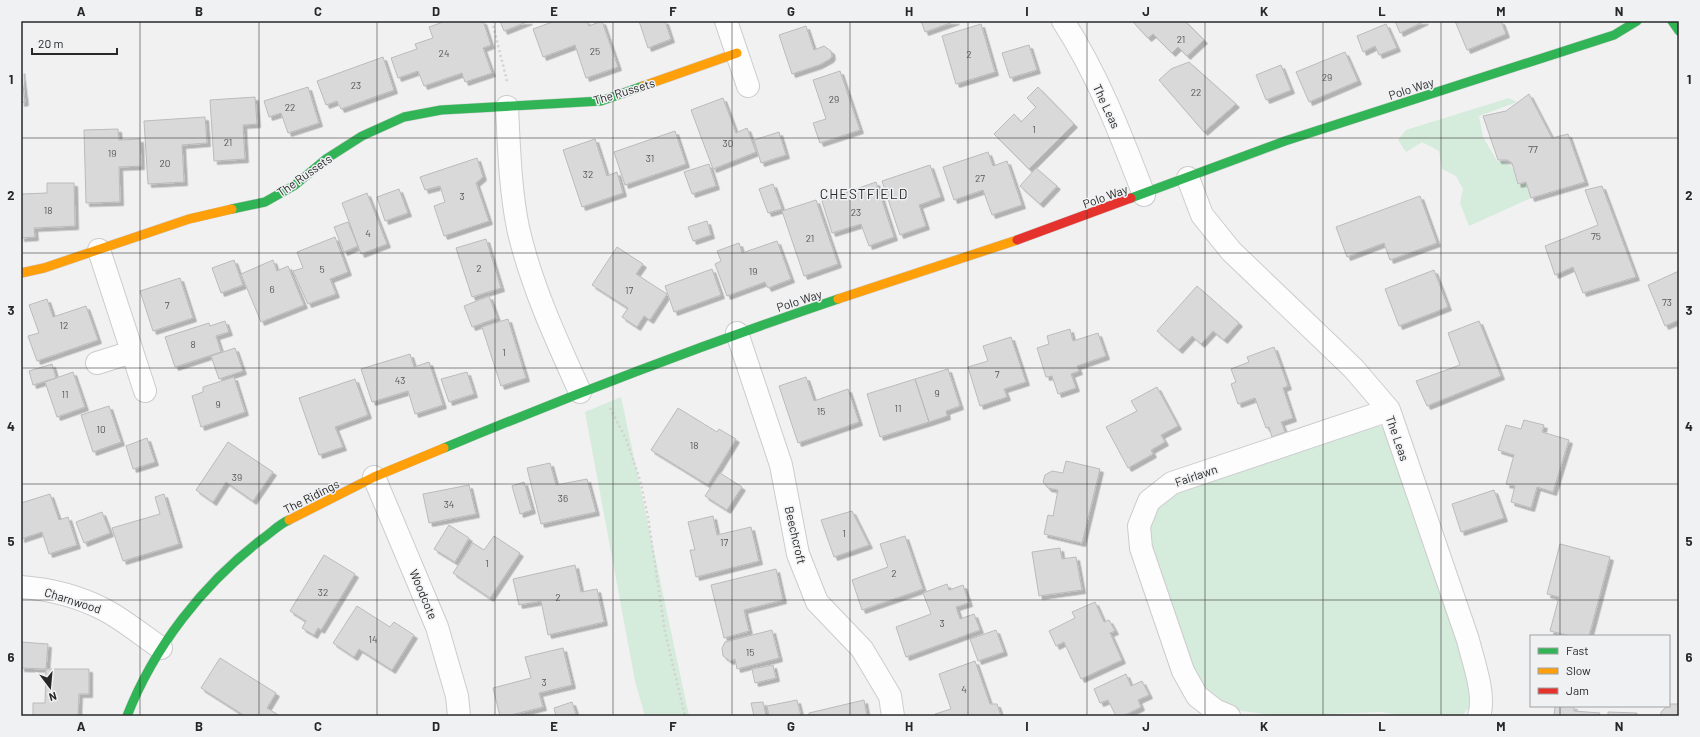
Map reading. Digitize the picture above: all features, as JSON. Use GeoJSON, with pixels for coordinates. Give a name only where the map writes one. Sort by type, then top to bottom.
{"type":"FeatureCollection","features":[{"type":"Feature","properties":{"kind":"street"},"geometry":{"type":"LineString","coordinates":[[726,21],[748,86]]}},
{"type":"Feature","properties":{"kind":"street","name":"The Leas"},"geometry":{"type":"LineString","coordinates":[[1063,21],[1073,36],[1112,112],[1144,195]]}},
{"type":"Feature","properties":{"kind":"street","name":"Polo Way"},"geometry":{"type":"LineString","coordinates":[[580,392],[737,333],[1037,233],[1285,142],[1614,35],[1637,21]]}},
{"type":"Feature","properties":{"kind":"street"},"geometry":{"type":"LineString","coordinates":[[1672,21],[1679,31]]}},
{"type":"Feature","properties":{"kind":"street","name":"The Russets"},"geometry":{"type":"LineString","coordinates":[[21,273],[44,268],[189,219],[265,202],[295,185],[326,159],[362,136],[404,117],[441,110],[570,104],[601,100],[736,53]]}},
{"type":"Feature","properties":{"kind":"street"},"geometry":{"type":"LineString","coordinates":[[507,107],[512,189],[518,228],[548,321],[580,392]]}},
{"type":"Feature","properties":{"kind":"street","name":"The Leas"},"geometry":{"type":"LineString","coordinates":[[1188,178],[1202,215],[1231,250],[1354,369],[1389,410],[1468,640],[1478,678],[1482,709],[1479,716]]}},
{"type":"Feature","properties":{"kind":"street"},"geometry":{"type":"LineString","coordinates":[[99,250],[145,391]]}},
{"type":"Feature","properties":{"kind":"street","name":"Beechcroft"},"geometry":{"type":"LineString","coordinates":[[737,333],[781,465],[798,554],[817,602],[862,649],[890,696],[893,716]]}},
{"type":"Feature","properties":{"kind":"street"},"geometry":{"type":"LineString","coordinates":[[97,363],[132,352]]}},
{"type":"Feature","properties":{"kind":"street","name":"The Ridings"},"geometry":{"type":"LineString","coordinates":[[127,716],[134,698],[161,648],[200,598],[240,558],[286,521],[374,477],[580,392]]}},
{"type":"Feature","properties":{"kind":"street","name":"Fairlawn"},"geometry":{"type":"LineString","coordinates":[[1229,716],[1215,710],[1197,696],[1183,671],[1141,548],[1139,526],[1149,501],[1172,483],[1389,410]]}},
{"type":"Feature","properties":{"kind":"street","name":"Woodcote"},"geometry":{"type":"LineString","coordinates":[[374,477],[438,627],[457,696],[459,716]]}},
{"type":"Feature","properties":{"kind":"street","name":"Charnwood"},"geometry":{"type":"LineString","coordinates":[[21,587],[34,588],[74,598],[105,610],[161,648]]}},
{"type":"Feature","properties":{"kind":"path"},"geometry":{"type":"LineString","coordinates":[[492,21],[508,86],[507,107]]}},
{"type":"Feature","properties":{"kind":"path"},"geometry":{"type":"LineString","coordinates":[[580,392],[607,403],[626,439],[640,480],[648,517],[665,632],[685,716]]}},
{"type":"Feature","properties":{"kind":"green space"},"geometry":{"type":"Polygon","coordinates":[[[1509,98],[1517,102],[1479,116],[1483,137],[1497,161],[1510,165],[1514,171],[1518,185],[1526,183],[1531,198],[1469,226],[1460,203],[1463,189],[1456,176],[1442,169],[1439,151],[1422,142],[1406,152],[1398,140],[1406,130],[1509,98]]]}},
{"type":"Feature","properties":{"kind":"green space"},"geometry":{"type":"Polygon","coordinates":[[[621,397],[689,716],[645,716],[635,681],[585,412],[621,397]]]}},
{"type":"Feature","properties":{"kind":"green space"},"geometry":{"type":"Polygon","coordinates":[[[1370,425],[1385,427],[1469,670],[1470,706],[1462,716],[1409,716],[1381,712],[1279,716],[1235,710],[1218,703],[1189,671],[1148,545],[1152,514],[1161,502],[1175,492],[1370,425]]]}},
{"type":"Feature","properties":{"kind":"building"},"geometry":{"type":"Polygon","coordinates":[[[446,21],[483,21],[491,45],[483,48],[492,73],[465,82],[462,73],[424,86],[418,71],[398,78],[391,58],[417,49],[415,44],[433,38],[429,27],[446,21]]]}},
{"type":"Feature","properties":{"kind":"building"},"geometry":{"type":"Polygon","coordinates":[[[500,21],[529,21],[504,31],[500,21]]]}},
{"type":"Feature","properties":{"kind":"building"},"geometry":{"type":"Polygon","coordinates":[[[555,21],[587,21],[589,26],[602,21],[618,67],[586,78],[575,45],[543,57],[533,29],[555,21]]]}},
{"type":"Feature","properties":{"kind":"building"},"geometry":{"type":"Polygon","coordinates":[[[639,21],[665,21],[671,39],[648,48],[639,21]]]}},
{"type":"Feature","properties":{"kind":"building"},"geometry":{"type":"Polygon","coordinates":[[[921,21],[956,21],[925,32],[921,21]]]}},
{"type":"Feature","properties":{"kind":"building"},"geometry":{"type":"Polygon","coordinates":[[[1185,21],[1204,40],[1187,56],[1178,47],[1172,53],[1153,34],[1148,38],[1133,22],[1185,21]]]}},
{"type":"Feature","properties":{"kind":"building"},"geometry":{"type":"Polygon","coordinates":[[[1395,21],[1425,21],[1400,33],[1395,21]]]}},
{"type":"Feature","properties":{"kind":"building"},"geometry":{"type":"Polygon","coordinates":[[[1455,21],[1501,21],[1506,34],[1467,50],[1455,21]]]}},
{"type":"Feature","properties":{"kind":"building"},"geometry":{"type":"Polygon","coordinates":[[[981,24],[995,72],[956,84],[942,36],[981,24]]]}},
{"type":"Feature","properties":{"kind":"building"},"geometry":{"type":"Polygon","coordinates":[[[1386,24],[1397,48],[1379,55],[1375,46],[1363,52],[1357,36],[1386,24]]]}},
{"type":"Feature","properties":{"kind":"building"},"geometry":{"type":"Polygon","coordinates":[[[806,26],[814,50],[824,46],[831,51],[832,56],[830,59],[819,65],[792,74],[779,35],[806,26]]]}},
{"type":"Feature","properties":{"kind":"building"},"geometry":{"type":"Polygon","coordinates":[[[1029,45],[1037,70],[1010,78],[1002,53],[1029,45]]]}},
{"type":"Feature","properties":{"kind":"building"},"geometry":{"type":"Polygon","coordinates":[[[1345,52],[1358,81],[1309,102],[1296,72],[1345,52]]]}},
{"type":"Feature","properties":{"kind":"building"},"geometry":{"type":"Polygon","coordinates":[[[383,57],[394,90],[341,109],[337,101],[326,105],[317,81],[383,57]]]}},
{"type":"Feature","properties":{"kind":"building"},"geometry":{"type":"Polygon","coordinates":[[[1189,62],[1236,104],[1204,132],[1159,80],[1171,69],[1189,62]]]}},
{"type":"Feature","properties":{"kind":"building"},"geometry":{"type":"Polygon","coordinates":[[[1281,65],[1291,90],[1266,100],[1256,75],[1281,65]]]}},
{"type":"Feature","properties":{"kind":"building"},"geometry":{"type":"Polygon","coordinates":[[[21,70],[25,102],[21,103],[21,70]]]}},
{"type":"Feature","properties":{"kind":"building"},"geometry":{"type":"Polygon","coordinates":[[[840,71],[860,130],[820,143],[813,123],[826,119],[813,80],[840,71]]]}},
{"type":"Feature","properties":{"kind":"building"},"geometry":{"type":"Polygon","coordinates":[[[308,87],[319,123],[288,133],[281,113],[269,117],[264,101],[308,87]]]}},
{"type":"Feature","properties":{"kind":"building"},"geometry":{"type":"Polygon","coordinates":[[[1038,87],[1074,124],[1029,169],[994,134],[1014,114],[1021,122],[1036,107],[1027,98],[1038,87]]]}},
{"type":"Feature","properties":{"kind":"building"},"geometry":{"type":"Polygon","coordinates":[[[1529,94],[1552,138],[1568,134],[1585,182],[1531,198],[1526,182],[1518,184],[1512,163],[1507,160],[1498,160],[1483,116],[1506,111],[1529,94]]]}},
{"type":"Feature","properties":{"kind":"building"},"geometry":{"type":"Polygon","coordinates":[[[255,97],[257,124],[243,125],[245,159],[214,161],[210,100],[255,97]]]}},
{"type":"Feature","properties":{"kind":"building"},"geometry":{"type":"Polygon","coordinates":[[[723,98],[736,133],[747,128],[756,152],[713,169],[691,110],[723,98]]]}},
{"type":"Feature","properties":{"kind":"building"},"geometry":{"type":"Polygon","coordinates":[[[205,117],[207,143],[182,145],[184,182],[148,184],[144,121],[205,117]]]}},
{"type":"Feature","properties":{"kind":"building"},"geometry":{"type":"Polygon","coordinates":[[[118,129],[119,140],[140,139],[141,166],[119,167],[120,202],[86,203],[84,130],[118,129]]]}},
{"type":"Feature","properties":{"kind":"building"},"geometry":{"type":"Polygon","coordinates":[[[675,131],[686,164],[625,185],[614,152],[675,131]]]}},
{"type":"Feature","properties":{"kind":"building"},"geometry":{"type":"Polygon","coordinates":[[[779,132],[786,155],[761,163],[754,140],[779,132]]]}},
{"type":"Feature","properties":{"kind":"building"},"geometry":{"type":"Polygon","coordinates":[[[595,139],[607,176],[617,172],[623,193],[582,207],[563,150],[595,139]]]}},
{"type":"Feature","properties":{"kind":"building"},"geometry":{"type":"Polygon","coordinates":[[[988,152],[993,166],[1007,161],[1022,205],[992,215],[983,190],[954,200],[943,167],[988,152]]]}},
{"type":"Feature","properties":{"kind":"building"},"geometry":{"type":"Polygon","coordinates":[[[477,158],[483,177],[476,183],[489,221],[444,236],[434,206],[445,202],[440,186],[425,190],[420,177],[477,158]]]}},
{"type":"Feature","properties":{"kind":"building"},"geometry":{"type":"Polygon","coordinates":[[[709,164],[716,186],[692,194],[684,172],[709,164]]]}},
{"type":"Feature","properties":{"kind":"building"},"geometry":{"type":"Polygon","coordinates":[[[930,165],[941,197],[919,205],[926,226],[900,235],[882,181],[930,165]]]}},
{"type":"Feature","properties":{"kind":"building"},"geometry":{"type":"Polygon","coordinates":[[[1036,168],[1057,186],[1040,204],[1020,186],[1036,168]]]}},
{"type":"Feature","properties":{"kind":"building"},"geometry":{"type":"Polygon","coordinates":[[[876,182],[894,237],[869,246],[861,224],[832,233],[822,201],[876,182]]]}},
{"type":"Feature","properties":{"kind":"building"},"geometry":{"type":"Polygon","coordinates":[[[47,183],[74,183],[75,226],[34,228],[35,237],[21,238],[21,194],[47,193],[47,183]]]}},
{"type":"Feature","properties":{"kind":"building"},"geometry":{"type":"Polygon","coordinates":[[[773,184],[782,209],[768,213],[759,189],[773,184]]]}},
{"type":"Feature","properties":{"kind":"building"},"geometry":{"type":"Polygon","coordinates":[[[1602,186],[1636,277],[1583,293],[1573,267],[1555,275],[1545,246],[1598,225],[1585,190],[1602,186]]]}},
{"type":"Feature","properties":{"kind":"building"},"geometry":{"type":"Polygon","coordinates":[[[399,189],[408,213],[385,221],[377,197],[399,189]]]}},
{"type":"Feature","properties":{"kind":"building"},"geometry":{"type":"Polygon","coordinates":[[[367,193],[387,244],[361,254],[342,203],[367,193]]]}},
{"type":"Feature","properties":{"kind":"building"},"geometry":{"type":"Polygon","coordinates":[[[1420,196],[1437,243],[1390,260],[1384,243],[1347,257],[1336,227],[1420,196]]]}},
{"type":"Feature","properties":{"kind":"building"},"geometry":{"type":"Polygon","coordinates":[[[816,200],[838,264],[804,276],[782,211],[816,200]]]}},
{"type":"Feature","properties":{"kind":"building"},"geometry":{"type":"Polygon","coordinates":[[[707,221],[711,235],[693,241],[688,227],[707,221]]]}},
{"type":"Feature","properties":{"kind":"building"},"geometry":{"type":"Polygon","coordinates":[[[348,222],[358,246],[344,252],[334,227],[348,222]]]}},
{"type":"Feature","properties":{"kind":"building"},"geometry":{"type":"Polygon","coordinates":[[[335,237],[348,272],[330,279],[336,294],[308,304],[293,271],[303,268],[297,252],[335,237]]]}},
{"type":"Feature","properties":{"kind":"building"},"geometry":{"type":"Polygon","coordinates":[[[486,239],[501,288],[472,297],[456,248],[486,239]]]}},
{"type":"Feature","properties":{"kind":"building"},"geometry":{"type":"Polygon","coordinates":[[[777,241],[791,279],[768,288],[765,282],[727,296],[715,264],[721,261],[717,251],[739,243],[742,253],[777,241]]]}},
{"type":"Feature","properties":{"kind":"building"},"geometry":{"type":"Polygon","coordinates":[[[617,247],[643,264],[636,274],[667,294],[650,320],[644,316],[637,327],[622,317],[628,308],[592,285],[617,247]]]}},
{"type":"Feature","properties":{"kind":"building"},"geometry":{"type":"Polygon","coordinates":[[[234,260],[243,285],[221,293],[212,268],[234,260]]]}},
{"type":"Feature","properties":{"kind":"building"},"geometry":{"type":"Polygon","coordinates":[[[273,260],[277,271],[288,266],[304,305],[261,322],[241,274],[273,260]]]}},
{"type":"Feature","properties":{"kind":"building"},"geometry":{"type":"Polygon","coordinates":[[[712,269],[721,295],[674,312],[665,286],[712,269]]]}},
{"type":"Feature","properties":{"kind":"building"},"geometry":{"type":"Polygon","coordinates":[[[1434,270],[1448,307],[1399,326],[1385,289],[1434,270]]]}},
{"type":"Feature","properties":{"kind":"building"},"geometry":{"type":"Polygon","coordinates":[[[1679,271],[1679,320],[1665,326],[1648,285],[1679,271]]]}},
{"type":"Feature","properties":{"kind":"building"},"geometry":{"type":"Polygon","coordinates":[[[180,278],[193,318],[153,331],[140,291],[180,278]]]}},
{"type":"Feature","properties":{"kind":"building"},"geometry":{"type":"Polygon","coordinates":[[[1197,286],[1239,323],[1224,340],[1213,331],[1201,344],[1192,336],[1179,350],[1157,331],[1197,286]]]}},
{"type":"Feature","properties":{"kind":"building"},"geometry":{"type":"Polygon","coordinates":[[[489,296],[497,318],[472,327],[464,306],[489,296]]]}},
{"type":"Feature","properties":{"kind":"building"},"geometry":{"type":"Polygon","coordinates":[[[47,299],[53,317],[86,306],[98,340],[37,361],[28,336],[39,333],[29,305],[47,299]]]}},
{"type":"Feature","properties":{"kind":"building"},"geometry":{"type":"Polygon","coordinates":[[[508,319],[526,378],[501,386],[482,327],[508,319]]]}},
{"type":"Feature","properties":{"kind":"building"},"geometry":{"type":"Polygon","coordinates":[[[225,321],[229,332],[216,336],[221,352],[175,367],[165,337],[209,323],[210,326],[225,321]]]}},
{"type":"Feature","properties":{"kind":"building"},"geometry":{"type":"Polygon","coordinates":[[[1479,321],[1501,376],[1427,406],[1416,381],[1460,365],[1448,333],[1479,321]]]}},
{"type":"Feature","properties":{"kind":"building"},"geometry":{"type":"Polygon","coordinates":[[[1070,329],[1073,341],[1098,333],[1106,356],[1077,366],[1079,371],[1071,374],[1076,388],[1058,394],[1052,376],[1046,377],[1037,348],[1049,344],[1047,336],[1070,329]]]}},
{"type":"Feature","properties":{"kind":"building"},"geometry":{"type":"Polygon","coordinates":[[[1011,337],[1026,382],[1004,389],[1007,397],[980,406],[968,367],[988,361],[983,346],[1011,337]]]}},
{"type":"Feature","properties":{"kind":"building"},"geometry":{"type":"Polygon","coordinates":[[[1274,347],[1288,386],[1283,388],[1293,418],[1281,422],[1285,432],[1272,437],[1269,427],[1266,428],[1255,398],[1238,404],[1231,384],[1236,382],[1231,369],[1249,362],[1247,357],[1274,347]]]}},
{"type":"Feature","properties":{"kind":"building"},"geometry":{"type":"Polygon","coordinates":[[[235,348],[243,371],[219,379],[211,356],[235,348]]]}},
{"type":"Feature","properties":{"kind":"building"},"geometry":{"type":"Polygon","coordinates":[[[410,354],[414,367],[429,362],[443,405],[415,414],[408,391],[372,402],[361,369],[410,354]]]}},
{"type":"Feature","properties":{"kind":"building"},"geometry":{"type":"Polygon","coordinates":[[[52,364],[56,378],[33,385],[29,371],[52,364]]]}},
{"type":"Feature","properties":{"kind":"building"},"geometry":{"type":"Polygon","coordinates":[[[948,369],[960,406],[946,411],[947,416],[929,422],[915,379],[948,369]]]}},
{"type":"Feature","properties":{"kind":"building"},"geometry":{"type":"Polygon","coordinates":[[[73,372],[85,407],[57,417],[45,382],[73,372]]]}},
{"type":"Feature","properties":{"kind":"building"},"geometry":{"type":"Polygon","coordinates":[[[467,372],[474,394],[449,402],[441,379],[467,372]]]}},
{"type":"Feature","properties":{"kind":"building"},"geometry":{"type":"Polygon","coordinates":[[[234,377],[245,412],[201,427],[192,396],[203,392],[203,387],[234,377]]]}},
{"type":"Feature","properties":{"kind":"building"},"geometry":{"type":"Polygon","coordinates":[[[806,377],[814,401],[848,389],[859,422],[798,443],[779,386],[806,377]]]}},
{"type":"Feature","properties":{"kind":"building"},"geometry":{"type":"Polygon","coordinates":[[[355,379],[368,415],[335,427],[343,447],[319,455],[299,398],[355,379]]]}},
{"type":"Feature","properties":{"kind":"building"},"geometry":{"type":"Polygon","coordinates":[[[915,379],[929,422],[880,437],[867,394],[915,379]]]}},
{"type":"Feature","properties":{"kind":"building"},"geometry":{"type":"Polygon","coordinates":[[[1157,387],[1178,426],[1161,435],[1165,442],[1151,450],[1153,454],[1128,468],[1106,427],[1137,411],[1131,401],[1157,387]]]}},
{"type":"Feature","properties":{"kind":"building"},"geometry":{"type":"Polygon","coordinates":[[[109,406],[121,442],[93,452],[81,415],[109,406]]]}},
{"type":"Feature","properties":{"kind":"building"},"geometry":{"type":"Polygon","coordinates":[[[678,408],[717,432],[719,429],[736,439],[708,485],[651,450],[678,408]]]}},
{"type":"Feature","properties":{"kind":"building"},"geometry":{"type":"Polygon","coordinates":[[[1524,420],[1544,425],[1542,432],[1569,440],[1553,492],[1537,487],[1531,508],[1511,502],[1515,486],[1506,484],[1514,455],[1498,450],[1506,425],[1521,429],[1524,420]]]}},
{"type":"Feature","properties":{"kind":"building"},"geometry":{"type":"Polygon","coordinates":[[[147,438],[155,462],[133,469],[126,446],[147,438]]]}},
{"type":"Feature","properties":{"kind":"building"},"geometry":{"type":"Polygon","coordinates":[[[228,442],[273,472],[253,501],[226,482],[213,502],[196,490],[228,442]]]}},
{"type":"Feature","properties":{"kind":"building"},"geometry":{"type":"Polygon","coordinates":[[[1066,461],[1100,469],[1082,543],[1044,534],[1048,515],[1053,516],[1058,490],[1048,488],[1043,482],[1045,475],[1052,471],[1063,473],[1066,461]]]}},
{"type":"Feature","properties":{"kind":"building"},"geometry":{"type":"Polygon","coordinates":[[[550,463],[556,485],[587,479],[596,512],[541,524],[527,468],[550,463]]]}},
{"type":"Feature","properties":{"kind":"building"},"geometry":{"type":"Polygon","coordinates":[[[720,473],[742,487],[727,510],[705,496],[720,473]]]}},
{"type":"Feature","properties":{"kind":"building"},"geometry":{"type":"Polygon","coordinates":[[[524,482],[532,510],[520,514],[512,486],[524,482]]]}},
{"type":"Feature","properties":{"kind":"building"},"geometry":{"type":"Polygon","coordinates":[[[469,485],[476,514],[429,523],[423,494],[469,485]]]}},
{"type":"Feature","properties":{"kind":"building"},"geometry":{"type":"Polygon","coordinates":[[[1494,490],[1504,518],[1461,532],[1452,504],[1494,490]]]}},
{"type":"Feature","properties":{"kind":"building"},"geometry":{"type":"Polygon","coordinates":[[[50,494],[59,520],[68,517],[77,545],[49,554],[42,532],[21,539],[21,503],[50,494]]]}},
{"type":"Feature","properties":{"kind":"building"},"geometry":{"type":"Polygon","coordinates":[[[164,494],[179,544],[123,561],[112,528],[160,514],[155,497],[164,494]]]}},
{"type":"Feature","properties":{"kind":"building"},"geometry":{"type":"Polygon","coordinates":[[[852,511],[869,545],[834,557],[821,520],[852,511]]]}},
{"type":"Feature","properties":{"kind":"building"},"geometry":{"type":"Polygon","coordinates":[[[102,512],[110,533],[84,543],[76,522],[102,512]]]}},
{"type":"Feature","properties":{"kind":"building"},"geometry":{"type":"Polygon","coordinates":[[[713,516],[717,535],[751,527],[759,561],[696,577],[690,550],[695,550],[688,522],[713,516]]]}},
{"type":"Feature","properties":{"kind":"building"},"geometry":{"type":"Polygon","coordinates":[[[449,525],[469,538],[455,562],[434,549],[449,525]]]}},
{"type":"Feature","properties":{"kind":"building"},"geometry":{"type":"Polygon","coordinates":[[[494,536],[520,553],[490,598],[453,573],[473,543],[484,550],[494,536]]]}},
{"type":"Feature","properties":{"kind":"building"},"geometry":{"type":"Polygon","coordinates":[[[905,536],[923,589],[862,610],[852,580],[888,567],[880,544],[905,536]]]}},
{"type":"Feature","properties":{"kind":"building"},"geometry":{"type":"Polygon","coordinates":[[[1560,544],[1610,557],[1589,635],[1567,635],[1550,631],[1559,597],[1547,594],[1560,544]]]}},
{"type":"Feature","properties":{"kind":"building"},"geometry":{"type":"Polygon","coordinates":[[[1060,548],[1062,559],[1076,557],[1082,590],[1039,596],[1032,552],[1060,548]]]}},
{"type":"Feature","properties":{"kind":"building"},"geometry":{"type":"Polygon","coordinates":[[[324,555],[355,574],[321,630],[318,628],[314,635],[302,628],[306,621],[290,611],[324,555]]]}},
{"type":"Feature","properties":{"kind":"building"},"geometry":{"type":"Polygon","coordinates":[[[575,565],[581,592],[597,589],[604,622],[548,635],[541,601],[519,605],[513,579],[575,565]]]}},
{"type":"Feature","properties":{"kind":"building"},"geometry":{"type":"Polygon","coordinates":[[[776,569],[783,600],[744,610],[749,631],[724,638],[711,585],[776,569]]]}},
{"type":"Feature","properties":{"kind":"building"},"geometry":{"type":"Polygon","coordinates":[[[947,584],[949,590],[963,585],[969,603],[956,607],[960,619],[974,614],[980,630],[906,657],[896,627],[931,614],[923,593],[947,584]]]}},
{"type":"Feature","properties":{"kind":"building"},"geometry":{"type":"Polygon","coordinates":[[[1095,602],[1104,622],[1109,620],[1115,631],[1110,633],[1122,660],[1081,679],[1064,642],[1056,646],[1049,631],[1075,618],[1072,612],[1095,602]]]}},
{"type":"Feature","properties":{"kind":"building"},"geometry":{"type":"Polygon","coordinates":[[[357,606],[390,627],[394,622],[414,635],[392,670],[359,649],[354,657],[333,643],[357,606]]]}},
{"type":"Feature","properties":{"kind":"building"},"geometry":{"type":"Polygon","coordinates":[[[772,630],[779,658],[737,669],[735,659],[730,661],[723,656],[722,648],[725,642],[772,630]]]}},
{"type":"Feature","properties":{"kind":"building"},"geometry":{"type":"Polygon","coordinates":[[[996,630],[1004,652],[978,661],[970,639],[996,630]]]}},
{"type":"Feature","properties":{"kind":"building"},"geometry":{"type":"Polygon","coordinates":[[[21,642],[48,644],[46,669],[21,668],[21,642]]]}},
{"type":"Feature","properties":{"kind":"building"},"geometry":{"type":"Polygon","coordinates":[[[563,648],[572,685],[539,693],[543,707],[507,716],[500,716],[493,688],[531,678],[525,657],[563,648]]]}},
{"type":"Feature","properties":{"kind":"building"},"geometry":{"type":"Polygon","coordinates":[[[220,658],[276,693],[267,708],[280,716],[245,716],[201,688],[220,658]]]}},
{"type":"Feature","properties":{"kind":"building"},"geometry":{"type":"Polygon","coordinates":[[[975,661],[990,704],[997,704],[1001,716],[935,716],[935,714],[951,709],[939,674],[975,661]]]}},
{"type":"Feature","properties":{"kind":"building"},"geometry":{"type":"Polygon","coordinates":[[[773,665],[776,678],[755,683],[752,669],[773,665]]]}},
{"type":"Feature","properties":{"kind":"building"},"geometry":{"type":"Polygon","coordinates":[[[46,669],[89,669],[89,694],[79,694],[78,716],[33,716],[33,703],[45,703],[46,669]]]}},
{"type":"Feature","properties":{"kind":"building"},"geometry":{"type":"Polygon","coordinates":[[[1126,674],[1131,686],[1142,681],[1149,695],[1138,700],[1141,707],[1123,716],[1116,716],[1108,700],[1100,703],[1094,689],[1126,674]]]}},
{"type":"Feature","properties":{"kind":"building"},"geometry":{"type":"Polygon","coordinates":[[[797,700],[801,716],[769,716],[767,706],[797,700]]]}},
{"type":"Feature","properties":{"kind":"building"},"geometry":{"type":"Polygon","coordinates":[[[864,700],[867,716],[809,716],[809,713],[864,700]]]}},
{"type":"Feature","properties":{"kind":"building"},"geometry":{"type":"Polygon","coordinates":[[[572,702],[576,714],[556,716],[554,708],[572,702]]]}},
{"type":"Feature","properties":{"kind":"building"},"geometry":{"type":"Polygon","coordinates":[[[763,702],[766,716],[754,716],[751,703],[763,702]]]}},
{"type":"Feature","properties":{"kind":"building"},"geometry":{"type":"Polygon","coordinates":[[[1670,704],[1679,704],[1679,716],[1661,716],[1661,712],[1666,707],[1670,707],[1670,704]]]}},
{"type":"Feature","properties":{"kind":"building"},"geometry":{"type":"Polygon","coordinates":[[[1555,707],[1574,707],[1574,711],[1600,713],[1599,716],[1554,716],[1555,707]]]}},
{"type":"Feature","properties":{"kind":"building"},"geometry":{"type":"Polygon","coordinates":[[[1608,712],[1637,713],[1637,716],[1608,716],[1608,712]]]}},
{"type":"Feature","properties":{"kind":"traffic: fast"},"geometry":{"type":"LineString","coordinates":[[1131,198],[1285,141],[1614,35],[1637,21]]}},
{"type":"Feature","properties":{"kind":"traffic: fast"},"geometry":{"type":"LineString","coordinates":[[1672,21],[1679,31]]}},
{"type":"Feature","properties":{"kind":"traffic: fast"},"geometry":{"type":"LineString","coordinates":[[232,209],[265,202],[295,185],[326,159],[362,136],[404,117],[441,110],[601,101],[643,86]]}},
{"type":"Feature","properties":{"kind":"traffic: fast"},"geometry":{"type":"LineString","coordinates":[[444,448],[640,370],[838,299]]}},
{"type":"Feature","properties":{"kind":"traffic: fast"},"geometry":{"type":"LineString","coordinates":[[127,716],[138,690],[151,666],[182,618],[200,597],[240,557],[278,526],[289,520]]}},
{"type":"Feature","properties":{"kind":"traffic: slow"},"geometry":{"type":"LineString","coordinates":[[643,86],[737,53]]}},
{"type":"Feature","properties":{"kind":"traffic: slow"},"geometry":{"type":"LineString","coordinates":[[21,273],[44,268],[189,219],[232,209]]}},
{"type":"Feature","properties":{"kind":"traffic: slow"},"geometry":{"type":"LineString","coordinates":[[838,299],[1017,240]]}},
{"type":"Feature","properties":{"kind":"traffic: slow"},"geometry":{"type":"LineString","coordinates":[[289,520],[374,477],[444,448]]}},
{"type":"Feature","properties":{"kind":"traffic: jam"},"geometry":{"type":"LineString","coordinates":[[1017,240],[1131,198]]}},
{"type":"Feature","properties":{"kind":"district","name":"CHESTFIELD"},"geometry":{"type":"Point","coordinates":[864,193]}}]}
